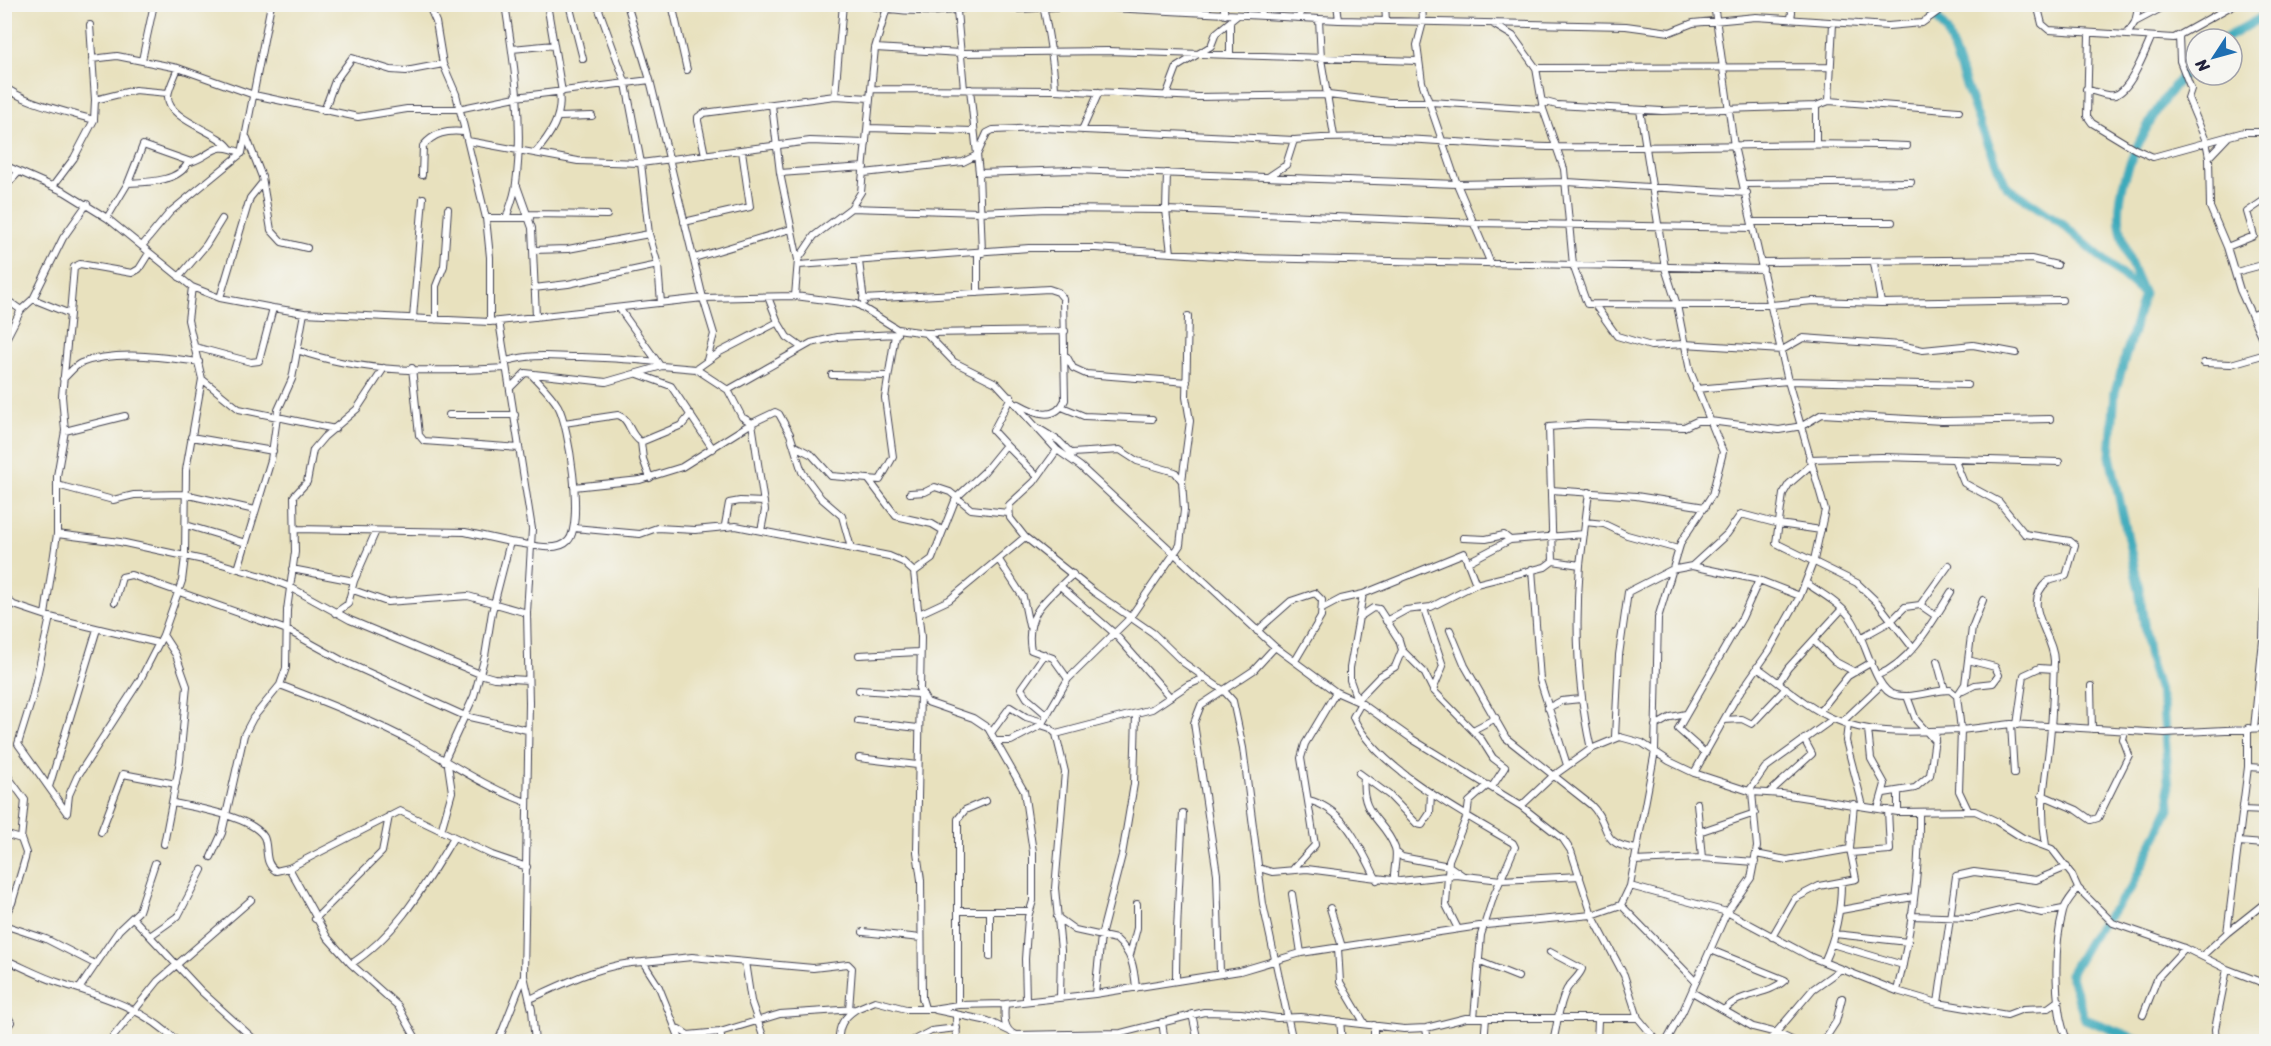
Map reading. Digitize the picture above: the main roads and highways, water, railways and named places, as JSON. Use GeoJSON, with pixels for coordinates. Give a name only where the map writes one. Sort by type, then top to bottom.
{"type":"FeatureCollection","features":[{"type":"Feature","properties":{"kind":"waterway"},"geometry":{"type":"LineString","coordinates":[[1927,4],[1947,32],[1978,119],[2006,186],[2061,223],[2140,291]]}},
{"type":"Feature","properties":{"kind":"waterway"},"geometry":{"type":"LineString","coordinates":[[2244,28],[2266,15]]}},
{"type":"Feature","properties":{"kind":"waterway"},"geometry":{"type":"LineString","coordinates":[[2144,1042],[2085,1019],[2070,974],[2092,936],[2132,887],[2170,807],[2163,704],[2149,659],[2139,589],[2110,456],[2115,392],[2144,294],[2127,252],[2120,225],[2120,204],[2124,182],[2132,159],[2154,115],[2184,75]]}}]}
